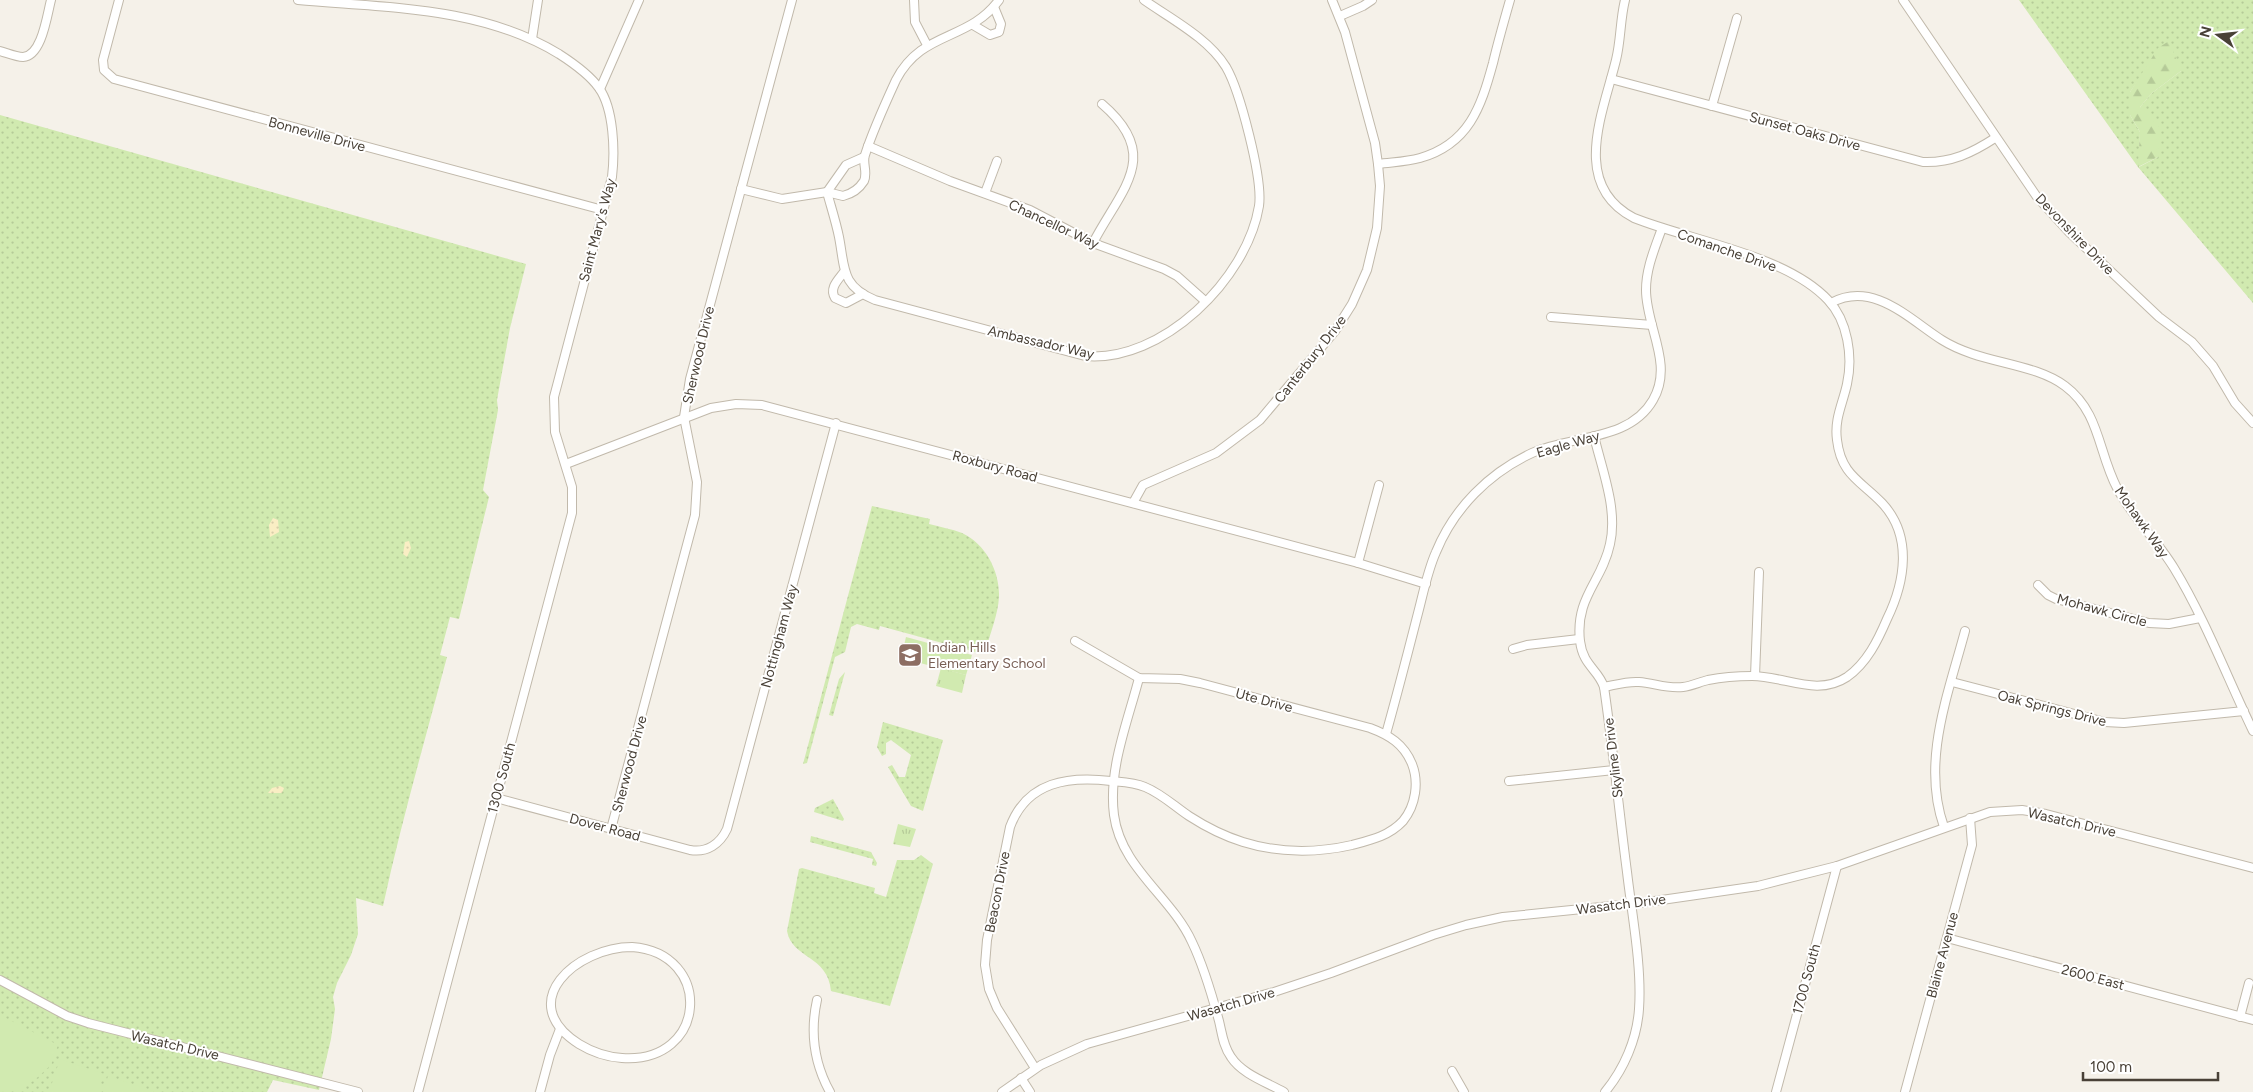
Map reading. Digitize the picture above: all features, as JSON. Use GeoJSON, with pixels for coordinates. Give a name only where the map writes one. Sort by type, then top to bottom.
{"type":"FeatureCollection","features":[{"type":"Feature","properties":{"kind":"street"},"geometry":{"type":"LineString","coordinates":[[0,51],[24,57],[34,53],[39,44],[51,0]]}},
{"type":"Feature","properties":{"kind":"street","name":"Bonneville Drive"},"geometry":{"type":"LineString","coordinates":[[119,0],[103,60],[104,70],[114,79],[603,210]]}},
{"type":"Feature","properties":{"kind":"street"},"geometry":{"type":"LineString","coordinates":[[298,0],[453,15],[492,24],[532,39],[578,67],[600,89],[639,0]]}},
{"type":"Feature","properties":{"kind":"street"},"geometry":{"type":"LineString","coordinates":[[532,39],[538,0]]}},
{"type":"Feature","properties":{"kind":"street","name":"Sherwood Drive"},"geometry":{"type":"LineString","coordinates":[[611,829],[695,516],[697,482],[684,417],[690,379],[792,0]]}},
{"type":"Feature","properties":{"kind":"street"},"geometry":{"type":"LineString","coordinates":[[914,0],[915,22],[928,45]]}},
{"type":"Feature","properties":{"kind":"street"},"geometry":{"type":"LineString","coordinates":[[742,189],[782,199],[827,192],[843,196],[856,190],[865,177],[864,158],[868,146],[900,73],[914,55],[928,45],[973,25],[1000,0]]}},
{"type":"Feature","properties":{"kind":"street","name":"Ambassador Way"},"geometry":{"type":"LineString","coordinates":[[844,272],[851,284],[863,294],[881,302],[1075,354],[1096,357],[1125,352],[1164,335],[1181,324],[1234,268],[1253,230],[1260,195],[1256,165],[1235,88],[1226,68],[1202,41],[1144,0]]}},
{"type":"Feature","properties":{"kind":"street","name":"Canterbury Drive"},"geometry":{"type":"LineString","coordinates":[[1133,503],[1143,485],[1216,453],[1246,431],[1272,407],[1335,331],[1360,288],[1373,250],[1379,207],[1378,164],[1372,134],[1340,16],[1332,0]]}},
{"type":"Feature","properties":{"kind":"street"},"geometry":{"type":"LineString","coordinates":[[1340,16],[1372,0]]}},
{"type":"Feature","properties":{"kind":"street"},"geometry":{"type":"LineString","coordinates":[[1378,164],[1410,160],[1436,152],[1454,140],[1469,124],[1485,92],[1510,0]]}},
{"type":"Feature","properties":{"kind":"street","name":"Comanche Drive"},"geometry":{"type":"LineString","coordinates":[[1604,687],[1637,682],[1666,687],[1684,687],[1723,678],[1755,676],[1812,686],[1825,685],[1848,676],[1859,666],[1878,638],[1895,600],[1903,570],[1903,547],[1894,521],[1882,503],[1854,478],[1839,452],[1836,433],[1837,415],[1847,384],[1849,358],[1844,329],[1831,303],[1810,285],[1773,265],[1634,218],[1621,210],[1610,198],[1599,179],[1596,168],[1595,144],[1618,51],[1625,0]]}},
{"type":"Feature","properties":{"kind":"street","name":"Devonshire Drive"},"geometry":{"type":"LineString","coordinates":[[1903,0],[1995,138],[2037,197],[2053,215],[2158,317],[2192,342],[2213,366],[2234,402],[2253,423]]}},
{"type":"Feature","properties":{"kind":"street"},"geometry":{"type":"LineString","coordinates":[[973,25],[990,35],[999,32],[1001,24],[994,7]]}},
{"type":"Feature","properties":{"kind":"street"},"geometry":{"type":"LineString","coordinates":[[1712,106],[1737,18]]}},
{"type":"Feature","properties":{"kind":"street","name":"Sunset Oaks Drive"},"geometry":{"type":"LineString","coordinates":[[1611,79],[1923,162],[1942,162],[1963,157],[1995,138]]}},
{"type":"Feature","properties":{"kind":"street","name":"Saint Mary's Way"},"geometry":{"type":"LineString","coordinates":[[566,464],[555,432],[552,410],[554,397],[612,177],[614,149],[606,105],[600,89]]}},
{"type":"Feature","properties":{"kind":"street"},"geometry":{"type":"LineString","coordinates":[[1093,243],[1107,215],[1128,182],[1133,167],[1133,149],[1128,134],[1115,115],[1102,104]]}},
{"type":"Feature","properties":{"kind":"street","name":"Chancellor Way"},"geometry":{"type":"LineString","coordinates":[[868,146],[1038,213],[1093,243],[1171,273],[1205,300]]}},
{"type":"Feature","properties":{"kind":"street"},"geometry":{"type":"LineString","coordinates":[[863,294],[846,303],[835,298],[832,293],[834,285],[844,272],[839,238],[827,192],[846,164],[864,158]]}},
{"type":"Feature","properties":{"kind":"street"},"geometry":{"type":"LineString","coordinates":[[985,193],[997,161]]}},
{"type":"Feature","properties":{"kind":"street","name":"Eagle Way"},"geometry":{"type":"LineString","coordinates":[[1386,734],[1426,584],[1436,552],[1451,522],[1472,496],[1507,467],[1532,453],[1559,443],[1594,436],[1632,422],[1648,409],[1657,393],[1661,366],[1646,298],[1647,279],[1662,228]]}},
{"type":"Feature","properties":{"kind":"street","name":"Mohawk Way"},"geometry":{"type":"LineString","coordinates":[[1831,303],[1850,296],[1884,301],[1958,349],[1976,356],[2045,375],[2059,382],[2072,392],[2091,416],[2104,459],[2117,488],[2167,558],[2200,618],[2253,731]]}},
{"type":"Feature","properties":{"kind":"street"},"geometry":{"type":"LineString","coordinates":[[1552,317],[1652,325]]}},
{"type":"Feature","properties":{"kind":"street","name":"Roxbury Road"},"geometry":{"type":"LineString","coordinates":[[566,464],[684,417],[719,406],[753,404],[836,423],[1358,563],[1426,584]]}},
{"type":"Feature","properties":{"kind":"street","name":"Nottingham Way"},"geometry":{"type":"LineString","coordinates":[[714,846],[727,829],[836,423]]}},
{"type":"Feature","properties":{"kind":"street","name":"Skyline Drive"},"geometry":{"type":"LineString","coordinates":[[1594,436],[1610,500],[1612,534],[1603,565],[1582,606],[1579,639],[1585,659],[1604,687],[1639,982],[1639,1009],[1630,1049],[1619,1074],[1607,1091]]}},
{"type":"Feature","properties":{"kind":"street","name":"1300 South"},"geometry":{"type":"LineString","coordinates":[[418,1092],[572,513],[572,487],[566,464]]}},
{"type":"Feature","properties":{"kind":"street"},"geometry":{"type":"LineString","coordinates":[[1358,563],[1379,485]]}},
{"type":"Feature","properties":{"kind":"street"},"geometry":{"type":"LineString","coordinates":[[1755,676],[1759,572]]}},
{"type":"Feature","properties":{"kind":"street","name":"Mohawk Circle"},"geometry":{"type":"LineString","coordinates":[[2038,585],[2048,595],[2056,599],[2141,622],[2170,624],[2200,618]]}},
{"type":"Feature","properties":{"kind":"street"},"geometry":{"type":"LineString","coordinates":[[1944,827],[1936,793],[1934,766],[1939,731],[1966,632]]}},
{"type":"Feature","properties":{"kind":"street"},"geometry":{"type":"LineString","coordinates":[[1513,649],[1527,645],[1579,639]]}},
{"type":"Feature","properties":{"kind":"street"},"geometry":{"type":"LineString","coordinates":[[1075,641],[1139,678],[1114,781],[1114,816],[1122,843],[1135,866],[1187,932],[1196,951],[1224,1042],[1231,1057],[1242,1069],[1284,1092]]}},
{"type":"Feature","properties":{"kind":"street","name":"Ute Drive"},"geometry":{"type":"LineString","coordinates":[[1139,678],[1200,683],[1386,734]]}},
{"type":"Feature","properties":{"kind":"street","name":"Oak Springs Drive"},"geometry":{"type":"LineString","coordinates":[[1952,682],[2105,722],[2124,723],[2162,717],[2244,711]]}},
{"type":"Feature","properties":{"kind":"street","name":"Beacon Drive"},"geometry":{"type":"LineString","coordinates":[[1035,1068],[997,1008],[989,988],[985,965],[987,940],[1010,827],[1022,805],[1047,786],[1087,778],[1132,782],[1162,796],[1202,824],[1245,843],[1297,851],[1343,847],[1378,838],[1391,832],[1405,818],[1412,804],[1416,783],[1412,764],[1402,747],[1386,734]]}},
{"type":"Feature","properties":{"kind":"street"},"geometry":{"type":"LineString","coordinates":[[1509,781],[1614,770]]}},
{"type":"Feature","properties":{"kind":"street","name":"Dover Road"},"geometry":{"type":"LineString","coordinates":[[496,798],[695,851],[705,850],[714,846]]}},
{"type":"Feature","properties":{"kind":"street","name":"Wasatch Drive"},"geometry":{"type":"LineString","coordinates":[[1002,1092],[1035,1068],[1056,1057],[1096,1041],[1215,1010],[1331,973],[1433,935],[1466,925],[1503,918],[1631,904],[1740,889],[1837,866],[1970,818],[2001,810],[2034,812],[2253,868]]}},
{"type":"Feature","properties":{"kind":"street","name":"Blaine Avenue"},"geometry":{"type":"LineString","coordinates":[[1905,1092],[1972,845],[1970,818]]}},
{"type":"Feature","properties":{"kind":"street","name":"1700 South"},"geometry":{"type":"LineString","coordinates":[[1776,1092],[1837,866]]}},
{"type":"Feature","properties":{"kind":"street","name":"2600 East"},"geometry":{"type":"LineString","coordinates":[[1947,938],[2253,1020]]}},
{"type":"Feature","properties":{"kind":"street"},"geometry":{"type":"LineString","coordinates":[[632,947],[658,952],[674,964],[689,991],[690,1011],[683,1030],[670,1047],[652,1056],[620,1058],[601,1054],[584,1047],[560,1029],[555,1021],[552,1010],[553,995],[559,980],[571,967],[600,952],[632,947]]}},
{"type":"Feature","properties":{"kind":"street","name":"Wasatch Drive"},"geometry":{"type":"LineString","coordinates":[[0,980],[67,1016],[88,1023],[358,1092]]}},
{"type":"Feature","properties":{"kind":"street"},"geometry":{"type":"LineString","coordinates":[[2240,1017],[2249,983]]}},
{"type":"Feature","properties":{"kind":"street"},"geometry":{"type":"LineString","coordinates":[[817,1000],[813,1026],[815,1053],[820,1071],[830,1092]]}},
{"type":"Feature","properties":{"kind":"street"},"geometry":{"type":"LineString","coordinates":[[540,1092],[550,1055],[560,1029]]}},
{"type":"Feature","properties":{"kind":"street"},"geometry":{"type":"LineString","coordinates":[[1452,1071],[1464,1092]]}},
{"type":"Feature","properties":{"kind":"street"},"geometry":{"type":"LineString","coordinates":[[1021,1078],[1030,1092]]}},
{"type":"Feature","properties":{"kind":"green space"},"geometry":{"type":"Polygon","coordinates":[[[2019,0],[2253,0],[2253,303],[2138,167],[2019,0]],[[2181,71],[2144,72],[2130,92],[2130,115],[2140,132],[2139,167],[2158,157],[2140,107],[2152,93],[2181,71]]]}},
{"type":"Feature","properties":{"kind":"green space"},"geometry":{"type":"Polygon","coordinates":[[[2169,41],[2181,71],[2152,93],[2140,107],[2161,129],[2158,157],[2138,167],[2140,132],[2130,115],[2130,92],[2158,48],[2169,41]]]}},
{"type":"Feature","properties":{"kind":"green space"},"geometry":{"type":"Polygon","coordinates":[[[0,115],[526,264],[510,328],[497,400],[498,410],[483,490],[489,497],[459,619],[450,617],[440,655],[447,657],[405,813],[383,906],[356,898],[358,934],[333,997],[335,1009],[331,1039],[319,1090],[273,1080],[267,1092],[0,1092],[0,115]]]}},
{"type":"Feature","properties":{"kind":"green space"},"geometry":{"type":"Polygon","coordinates":[[[872,506],[930,519],[929,524],[962,533],[978,544],[985,551],[997,578],[999,597],[996,617],[986,650],[979,653],[880,626],[879,630],[857,624],[851,627],[845,652],[835,657],[807,763],[803,764],[872,506]]]}},
{"type":"Feature","properties":{"kind":"green space"},"geometry":{"type":"Polygon","coordinates":[[[906,637],[972,655],[966,675],[901,658],[906,637]]]}},
{"type":"Feature","properties":{"kind":"green space"},"geometry":{"type":"Polygon","coordinates":[[[941,668],[966,675],[962,693],[936,686],[941,668]]]}},
{"type":"Feature","properties":{"kind":"green space"},"geometry":{"type":"Polygon","coordinates":[[[845,672],[833,716],[829,715],[839,679],[845,672]]]}},
{"type":"Feature","properties":{"kind":"green space"},"geometry":{"type":"Polygon","coordinates":[[[883,722],[943,740],[923,811],[911,806],[888,767],[892,765],[899,777],[905,777],[911,755],[891,740],[886,743],[886,754],[882,756],[877,747],[883,722]]]}},
{"type":"Feature","properties":{"kind":"green space"},"geometry":{"type":"Polygon","coordinates":[[[833,799],[844,819],[843,821],[814,812],[815,808],[833,799]]]}},
{"type":"Feature","properties":{"kind":"green space"},"geometry":{"type":"Polygon","coordinates":[[[898,824],[916,829],[910,847],[893,844],[898,824]]]}},
{"type":"Feature","properties":{"kind":"green space"},"geometry":{"type":"Polygon","coordinates":[[[811,836],[871,852],[877,863],[876,866],[872,865],[873,859],[810,842],[811,836]]]}},
{"type":"Feature","properties":{"kind":"green space"},"geometry":{"type":"Polygon","coordinates":[[[921,855],[933,864],[890,1006],[831,991],[824,970],[796,947],[790,940],[787,931],[799,869],[802,868],[875,888],[874,893],[886,897],[897,860],[914,860],[921,855]]]}},
{"type":"Feature","properties":{"kind":"green space"},"geometry":{"type":"Polygon","coordinates":[[[0,1015],[58,1045],[51,1065],[21,1090],[0,1092],[0,1015]]]}},
{"type":"Feature","properties":{"kind":"green space"},"geometry":{"type":"Polygon","coordinates":[[[60,1059],[104,1074],[98,1092],[49,1092],[60,1059]]]}},
{"type":"Feature","properties":{"kind":"green space"},"geometry":{"type":"Polygon","coordinates":[[[108,1076],[154,1091],[103,1092],[108,1076]]]}},
{"type":"Feature","properties":{"kind":"sand"},"geometry":{"type":"Polygon","coordinates":[[[273,518],[278,520],[279,532],[270,537],[269,525],[273,518]]]}},
{"type":"Feature","properties":{"kind":"sand"},"geometry":{"type":"Polygon","coordinates":[[[409,541],[411,548],[407,557],[403,554],[405,542],[409,541]]]}},
{"type":"Feature","properties":{"kind":"sand"},"geometry":{"type":"Polygon","coordinates":[[[280,786],[284,788],[282,793],[268,793],[272,788],[280,786]]]}},
{"type":"Feature","properties":{"kind":"place","name":"Indian Hills Elementary School"},"geometry":{"type":"Point","coordinates":[910,655]}}]}
